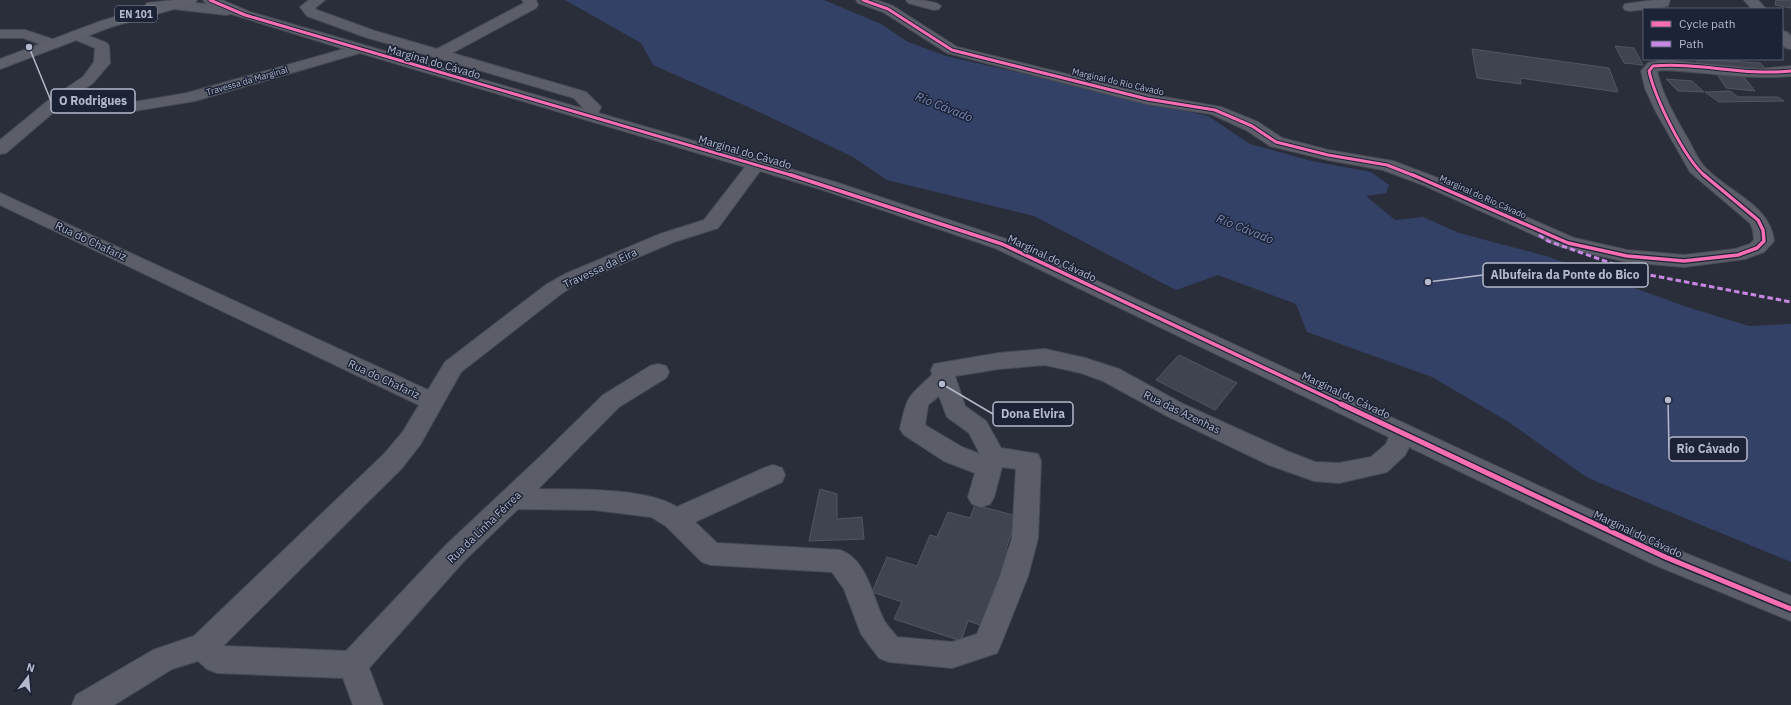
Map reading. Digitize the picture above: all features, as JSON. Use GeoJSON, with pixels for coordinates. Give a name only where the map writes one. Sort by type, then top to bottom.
{"type":"FeatureCollection","features":[{"type":"Feature","properties":{"kind":"main road","name":"EN 101"},"geometry":{"type":"LineString","coordinates":[[0,64],[106,24],[190,0]]}},
{"type":"Feature","properties":{"kind":"main road","name":"EN 101"},"geometry":{"type":"LineString","coordinates":[[106,24],[145,1],[152,6],[170,6]]}},
{"type":"Feature","properties":{"kind":"street"},"geometry":{"type":"LineString","coordinates":[[210,0],[245,15]]}},
{"type":"Feature","properties":{"kind":"street"},"geometry":{"type":"LineString","coordinates":[[318,0],[307,7],[312,13],[370,34],[441,53],[580,95],[593,107],[589,116]]}},
{"type":"Feature","properties":{"kind":"street"},"geometry":{"type":"LineString","coordinates":[[441,53],[531,5],[528,0]]}},
{"type":"Feature","properties":{"kind":"street","name":"Marginal do Rio Cávado"},"geometry":{"type":"LineString","coordinates":[[863,0],[888,9],[952,50],[1147,99],[1215,110],[1252,126],[1276,142],[1328,156],[1387,165],[1429,181],[1568,243],[1627,256],[1684,261],[1738,255],[1757,248],[1764,241],[1763,230],[1758,220],[1696,168],[1663,110],[1653,88],[1648,71],[1653,66],[1664,65],[1735,72],[1767,73],[1791,71]]}},
{"type":"Feature","properties":{"kind":"street"},"geometry":{"type":"LineString","coordinates":[[913,0],[934,6]]}},
{"type":"Feature","properties":{"kind":"street"},"geometry":{"type":"LineString","coordinates":[[1630,7],[1663,3],[1663,0]]}},
{"type":"Feature","properties":{"kind":"street"},"geometry":{"type":"LineString","coordinates":[[1750,0],[1758,8]]}},
{"type":"Feature","properties":{"kind":"street"},"geometry":{"type":"LineString","coordinates":[[170,6],[209,8],[245,15]]}},
{"type":"Feature","properties":{"kind":"street","name":"Marginal do Cávado"},"geometry":{"type":"LineString","coordinates":[[245,15],[829,186],[1002,244],[1666,557],[1791,609]]}},
{"type":"Feature","properties":{"kind":"street"},"geometry":{"type":"LineString","coordinates":[[0,34],[25,34],[53,44]]}},
{"type":"Feature","properties":{"kind":"street"},"geometry":{"type":"LineString","coordinates":[[0,148],[56,102],[88,80],[102,63],[102,46],[76,35]]}},
{"type":"Feature","properties":{"kind":"street"},"geometry":{"type":"LineString","coordinates":[[1783,36],[1791,45]]}},
{"type":"Feature","properties":{"kind":"street","name":"Travessa da Marginal"},"geometry":{"type":"LineString","coordinates":[[134,106],[189,98],[358,49]]}},
{"type":"Feature","properties":{"kind":"street","name":"Travessa da Eira"},"geometry":{"type":"LineString","coordinates":[[432,402],[453,368],[476,348],[554,289],[572,278],[667,238],[711,224],[756,165]]}},
{"type":"Feature","properties":{"kind":"street","name":"Rua do Chafariz"},"geometry":{"type":"LineString","coordinates":[[0,198],[432,402],[411,439],[393,461],[203,646]]}},
{"type":"Feature","properties":{"kind":"street","name":"Rua das Azenhas"},"geometry":{"type":"LineString","coordinates":[[943,374],[999,361],[1045,357],[1085,366],[1111,375],[1175,410],[1278,458],[1314,471],[1339,473],[1378,465],[1396,449],[1403,432]]}},
{"type":"Feature","properties":{"kind":"street","name":"Rua da Linha Férrea"},"geometry":{"type":"LineString","coordinates":[[353,665],[455,553],[512,500],[611,402],[658,372]]}},
{"type":"Feature","properties":{"kind":"street"},"geometry":{"type":"LineString","coordinates":[[512,500],[594,500],[656,507],[675,519],[711,554],[840,561],[856,584],[870,625],[888,649],[952,655],[987,644],[1014,576],[1025,538],[1029,461],[991,462],[953,454],[912,429],[917,402],[943,374],[955,411],[978,427],[991,462],[981,497]]}},
{"type":"Feature","properties":{"kind":"street"},"geometry":{"type":"LineString","coordinates":[[675,519],[773,475]]}},
{"type":"Feature","properties":{"kind":"street"},"geometry":{"type":"LineString","coordinates":[[87,705],[163,659],[203,646],[217,660],[353,665],[368,705]]}},
{"type":"Feature","properties":{"kind":"water"},"geometry":{"type":"Polygon","coordinates":[[[565,0],[824,0],[881,24],[908,42],[946,56],[1208,116],[1250,144],[1312,161],[1371,172],[1389,185],[1386,193],[1366,196],[1395,220],[1423,217],[1459,233],[1546,256],[1687,307],[1749,326],[1791,324],[1791,562],[1588,478],[1507,421],[1432,377],[1307,332],[1296,304],[1218,275],[1176,290],[1034,216],[887,180],[853,157],[755,110],[653,65],[641,43],[565,0]]]}},
{"type":"Feature","properties":{"kind":"building"},"geometry":{"type":"Polygon","coordinates":[[[1776,0],[1791,0],[1791,8],[1775,5],[1776,0]]]}},
{"type":"Feature","properties":{"kind":"building"},"geometry":{"type":"Polygon","coordinates":[[[1615,46],[1634,48],[1643,65],[1624,63],[1615,46]]]}},
{"type":"Feature","properties":{"kind":"building"},"geometry":{"type":"Polygon","coordinates":[[[1472,49],[1609,68],[1618,92],[1520,78],[1521,84],[1477,78],[1472,49]]]}},
{"type":"Feature","properties":{"kind":"building"},"geometry":{"type":"Polygon","coordinates":[[[1696,60],[1760,63],[1766,69],[1699,64],[1696,60]]]}},
{"type":"Feature","properties":{"kind":"building"},"geometry":{"type":"Polygon","coordinates":[[[1717,74],[1744,77],[1755,91],[1726,88],[1717,74]]]}},
{"type":"Feature","properties":{"kind":"building"},"geometry":{"type":"Polygon","coordinates":[[[1666,79],[1692,81],[1704,92],[1678,91],[1666,79]]]}},
{"type":"Feature","properties":{"kind":"building"},"geometry":{"type":"Polygon","coordinates":[[[1730,91],[1738,97],[1778,97],[1784,101],[1719,102],[1705,92],[1730,91]]]}},
{"type":"Feature","properties":{"kind":"building"},"geometry":{"type":"Polygon","coordinates":[[[1179,355],[1237,383],[1215,410],[1156,380],[1179,355]]]}},
{"type":"Feature","properties":{"kind":"building"},"geometry":{"type":"Polygon","coordinates":[[[820,489],[837,494],[837,519],[862,517],[864,539],[809,541],[820,489]]]}},
{"type":"Feature","properties":{"kind":"building"},"geometry":{"type":"Polygon","coordinates":[[[975,505],[1017,516],[1006,549],[1015,552],[990,628],[968,621],[961,641],[894,619],[902,602],[872,592],[887,557],[917,566],[930,535],[937,537],[948,512],[970,518],[975,505]]]}},
{"type":"Feature","properties":{"kind":"marked path"},"geometry":{"type":"LineString","coordinates":[[1539,235],[1548,241],[1639,273],[1791,302]]}},
{"type":"Feature","properties":{"kind":"cycle path"},"geometry":{"type":"LineString","coordinates":[[210,0],[245,15],[829,186],[1002,244],[1665,557],[1791,609]]}},
{"type":"Feature","properties":{"kind":"cycle path"},"geometry":{"type":"LineString","coordinates":[[863,0],[888,9],[952,50],[1147,99],[1215,110],[1252,126],[1276,142],[1328,155],[1387,165],[1429,181],[1568,243],[1627,256],[1684,261],[1738,255],[1757,248],[1764,241],[1763,230],[1758,220],[1696,168],[1663,110],[1653,88],[1649,71],[1653,66],[1664,65],[1759,73],[1791,71]]}},
{"type":"Feature","properties":{"kind":"place","name":"O Rodrigues"},"geometry":{"type":"Point","coordinates":[29,47]}},
{"type":"Feature","properties":{"kind":"place","name":"Albufeira da Ponte do Bico"},"geometry":{"type":"Point","coordinates":[1428,282]}},
{"type":"Feature","properties":{"kind":"place","name":"Dona Elvira"},"geometry":{"type":"Point","coordinates":[942,384]}},
{"type":"Feature","properties":{"kind":"place","name":"Rio Cávado"},"geometry":{"type":"Point","coordinates":[1668,400]}}]}
